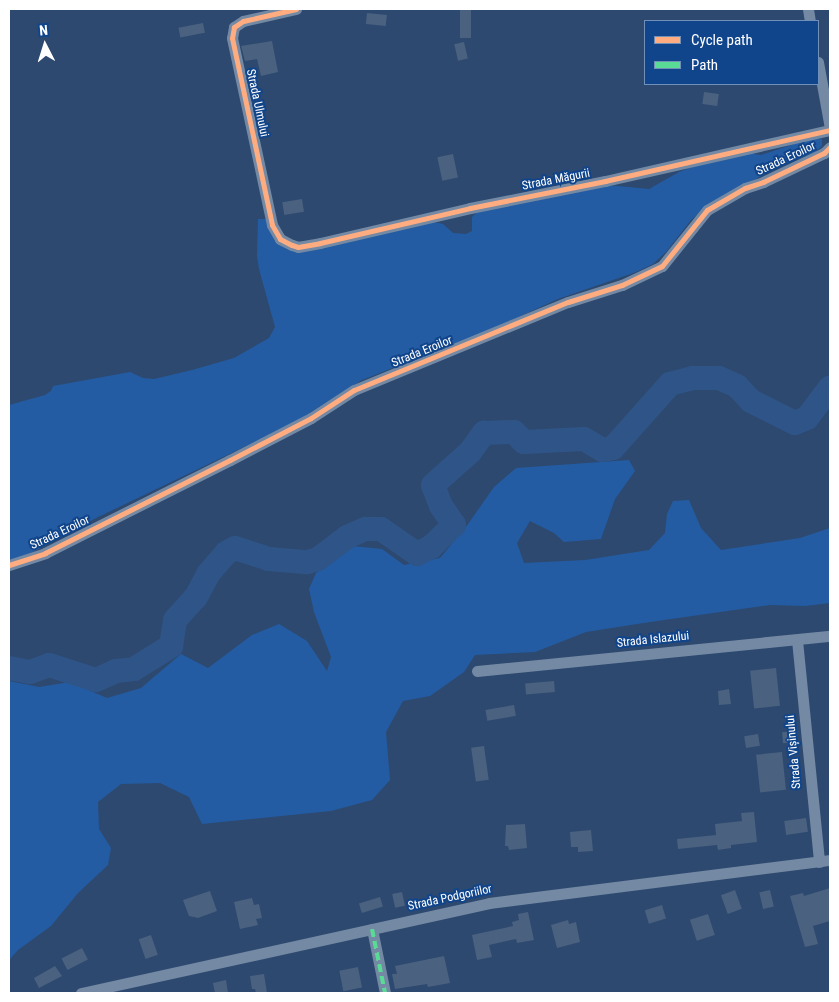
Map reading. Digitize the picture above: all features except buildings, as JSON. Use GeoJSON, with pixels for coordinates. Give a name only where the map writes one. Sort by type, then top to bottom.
{"type":"FeatureCollection","features":[{"type":"Feature","properties":{"kind":"street","name":"Strada Ulmului"},"geometry":{"type":"LineString","coordinates":[[286,242],[277,235],[272,225],[232,38],[234,27],[243,21],[296,9]]}},
{"type":"Feature","properties":{"kind":"street"},"geometry":{"type":"LineString","coordinates":[[819,68],[830,129]]}},
{"type":"Feature","properties":{"kind":"street","name":"Strada Măgurii"},"geometry":{"type":"LineString","coordinates":[[286,242],[298,246],[320,243],[470,208],[614,179],[830,129]]}},
{"type":"Feature","properties":{"kind":"street","name":"Strada Eroilor"},"geometry":{"type":"LineString","coordinates":[[9,565],[45,553],[230,460],[311,418],[354,390],[568,302],[622,284],[662,266],[707,210],[745,188],[763,182],[824,153],[830,147]]}},
{"type":"Feature","properties":{"kind":"street","name":"Strada Islazului"},"geometry":{"type":"LineString","coordinates":[[477,671],[830,636]]}},
{"type":"Feature","properties":{"kind":"street","name":"Strada Vișinului"},"geometry":{"type":"LineString","coordinates":[[798,640],[824,861]]}},
{"type":"Feature","properties":{"kind":"street","name":"Strada Podgoriilor"},"geometry":{"type":"LineString","coordinates":[[81,993],[489,903],[824,861]]}},
{"type":"Feature","properties":{"kind":"street"},"geometry":{"type":"LineString","coordinates":[[372,929],[385,993]]}},
{"type":"Feature","properties":{"kind":"shaded area"},"geometry":{"type":"Polygon","coordinates":[[[809,139],[822,139],[822,146],[815,152],[774,169],[706,207],[691,220],[666,252],[653,264],[636,272],[558,299],[492,329],[362,380],[294,423],[94,519],[37,550],[17,559],[9,559],[9,405],[45,395],[51,391],[53,386],[130,372],[143,378],[154,379],[192,370],[234,358],[269,338],[275,327],[259,269],[257,256],[258,219],[267,219],[278,244],[292,249],[433,222],[443,224],[453,233],[466,234],[472,231],[472,217],[477,212],[586,183],[649,189],[679,172],[712,159],[742,152],[761,155],[809,139]]]}},
{"type":"Feature","properties":{"kind":"shaded area"},"geometry":{"type":"Polygon","coordinates":[[[629,460],[635,471],[615,499],[601,539],[564,542],[554,533],[530,521],[517,543],[524,563],[585,560],[649,550],[665,533],[667,514],[673,501],[689,500],[701,528],[721,550],[800,538],[830,528],[830,603],[805,606],[770,605],[650,622],[586,632],[535,652],[475,655],[464,672],[430,696],[403,701],[386,732],[390,780],[372,800],[331,811],[202,824],[189,797],[160,783],[121,784],[98,802],[99,829],[111,848],[108,865],[78,893],[51,926],[18,950],[9,960],[9,681],[39,687],[70,682],[107,698],[141,688],[181,654],[208,668],[252,635],[279,624],[307,641],[327,671],[331,657],[314,612],[309,589],[316,573],[352,546],[382,549],[404,565],[440,558],[466,527],[494,487],[516,468],[629,460]]]}},
{"type":"Feature","properties":{"kind":"waterway"},"geometry":{"type":"LineString","coordinates":[[9,668],[30,672],[49,665],[96,680],[116,671],[134,669],[171,646],[175,620],[196,597],[208,574],[226,553],[235,548],[269,559],[307,562],[318,559],[347,537],[365,529],[381,529],[417,554],[431,547],[454,525],[441,506],[433,485],[470,452],[484,433],[514,432],[524,442],[584,439],[602,450],[613,448],[670,384],[693,378],[719,378],[737,386],[751,401],[795,423],[807,418],[830,388]]}},
{"type":"Feature","properties":{"kind":"marked path"},"geometry":{"type":"LineString","coordinates":[[372,929],[385,993]]}},
{"type":"Feature","properties":{"kind":"cycle path"},"geometry":{"type":"LineString","coordinates":[[296,9],[243,21],[234,27],[232,38],[272,225],[280,239],[298,247],[830,130]]}},
{"type":"Feature","properties":{"kind":"cycle path"},"geometry":{"type":"LineString","coordinates":[[9,565],[45,553],[230,460],[311,418],[354,390],[568,302],[622,285],[662,266],[707,210],[745,188],[763,182],[824,153],[830,147]]}}]}
